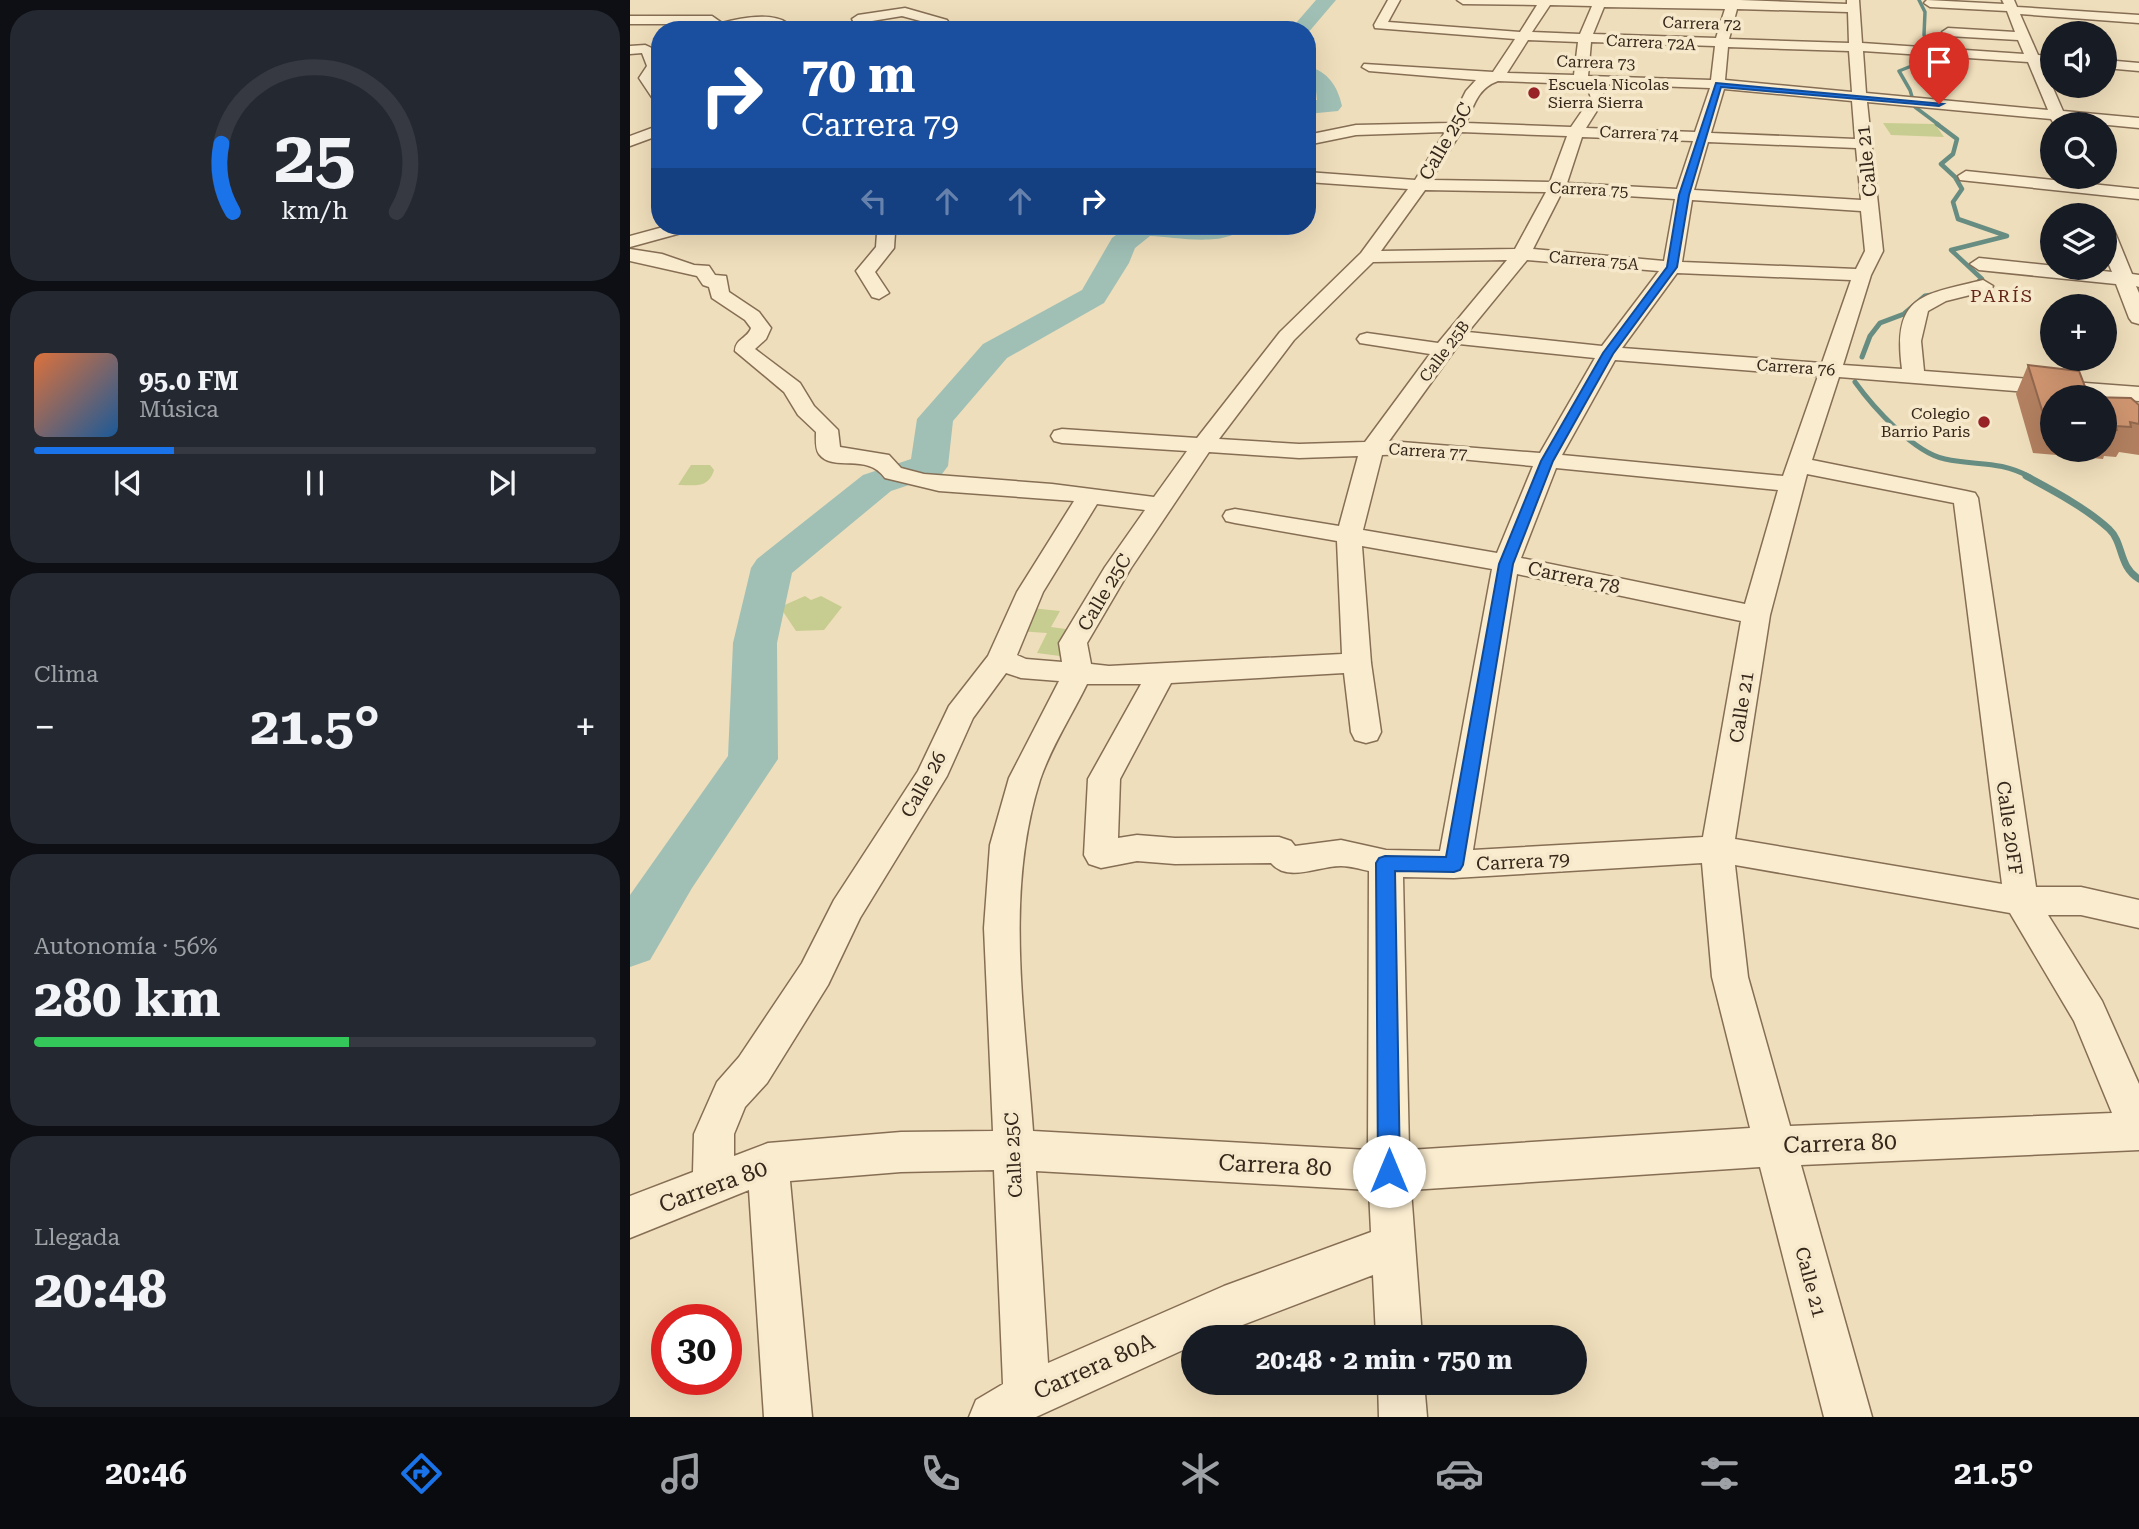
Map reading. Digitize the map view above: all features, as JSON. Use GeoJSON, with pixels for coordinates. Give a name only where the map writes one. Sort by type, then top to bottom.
{"type":"FeatureCollection","features":[{"type":"Feature","properties":{"kind":"street","name":"Carrera 72"},"geometry":{"type":"LineString","coordinates":[[1394,0],[1380,25],[1467,18],[1524,36],[1583,36],[1717,62],[1858,47],[2040,59]]}},
{"type":"Feature","properties":{"kind":"street"},"geometry":{"type":"LineString","coordinates":[[1463,0],[1467,18],[1547,0],[1854,4]]}},
{"type":"Feature","properties":{"kind":"street","name":"Calle 25C"},"geometry":{"type":"LineString","coordinates":[[1009,1407],[1012,1150],[1002,928],[1007,845],[1025,778],[1078,673],[1073,643],[1118,567],[1202,446],[1287,335],[1368,257],[1420,185],[1456,127],[1473,91],[1482,82],[1497,77],[1547,0]]}},
{"type":"Feature","properties":{"kind":"street","name":"Calle 25B"},"geometry":{"type":"LineString","coordinates":[[1366,732],[1357,663],[1349,536],[1372,448],[1448,343],[1522,254],[1557,187],[1577,130],[1598,98],[1594,87],[1581,78],[1588,56],[1583,36],[1600,1]]}},
{"type":"Feature","properties":{"kind":"street"},"geometry":{"type":"LineString","coordinates":[[859,21],[858,19],[905,12],[933,3]]}},
{"type":"Feature","properties":{"kind":"street"},"geometry":{"type":"LineString","coordinates":[[1454,865],[1506,564],[1547,461],[1608,353],[1672,267],[1684,195],[1703,136],[1717,62],[1734,3]]}},
{"type":"Feature","properties":{"kind":"street"},"geometry":{"type":"LineString","coordinates":[[1930,3],[2010,6],[2139,19]]}},
{"type":"Feature","properties":{"kind":"street","name":"Calle 21"},"geometry":{"type":"LineString","coordinates":[[1848,1417],[1730,977],[1717,849],[1756,615],[1796,474],[1862,275],[1874,251],[1859,96],[1854,4]]}},
{"type":"Feature","properties":{"kind":"street"},"geometry":{"type":"LineString","coordinates":[[696,19],[700,12],[715,6]]}},
{"type":"Feature","properties":{"kind":"street"},"geometry":{"type":"LineString","coordinates":[[2010,6],[2056,112]]}},
{"type":"Feature","properties":{"kind":"street"},"geometry":{"type":"LineString","coordinates":[[905,12],[936,21]]}},
{"type":"Feature","properties":{"kind":"street"},"geometry":{"type":"LineString","coordinates":[[630,20],[715,21]]}},
{"type":"Feature","properties":{"kind":"street"},"geometry":{"type":"LineString","coordinates":[[1948,32],[2022,36]]}},
{"type":"Feature","properties":{"kind":"street"},"geometry":{"type":"LineString","coordinates":[[630,50],[645,50],[651,55]]}},
{"type":"Feature","properties":{"kind":"street"},"geometry":{"type":"LineString","coordinates":[[1428,71],[1436,57]]}},
{"type":"Feature","properties":{"kind":"street","name":"Carrera 73"},"geometry":{"type":"LineString","coordinates":[[1369,67],[1497,77],[1581,78],[1717,62],[1859,96],[2040,117]]}},
{"type":"Feature","properties":{"kind":"street"},"geometry":{"type":"LineString","coordinates":[[2117,65],[2139,67]]}},
{"type":"Feature","properties":{"kind":"street"},"geometry":{"type":"LineString","coordinates":[[651,70],[646,78],[651,86]]}},
{"type":"Feature","properties":{"kind":"street","name":"Carrera 73"},"geometry":{"type":"LineString","coordinates":[[2117,122],[2139,123]]}},
{"type":"Feature","properties":{"kind":"street","name":"Carrera 74"},"geometry":{"type":"LineString","coordinates":[[1316,138],[1356,130],[1456,127],[1577,130],[1865,145]]}},
{"type":"Feature","properties":{"kind":"street"},"geometry":{"type":"LineString","coordinates":[[630,142],[651,134]]}},
{"type":"Feature","properties":{"kind":"street"},"geometry":{"type":"LineString","coordinates":[[1316,166],[1336,134]]}},
{"type":"Feature","properties":{"kind":"street"},"geometry":{"type":"LineString","coordinates":[[1966,176],[2040,184]]}},
{"type":"Feature","properties":{"kind":"street","name":"Carrera 75"},"geometry":{"type":"LineString","coordinates":[[1316,178],[1420,185],[1557,187],[1871,206]]}},
{"type":"Feature","properties":{"kind":"street"},"geometry":{"type":"LineString","coordinates":[[2090,189],[2139,194]]}},
{"type":"Feature","properties":{"kind":"street"},"geometry":{"type":"LineString","coordinates":[[630,243],[657,235]]}},
{"type":"Feature","properties":{"kind":"street"},"geometry":{"type":"LineString","coordinates":[[879,293],[865,271],[885,248],[889,235]]}},
{"type":"Feature","properties":{"kind":"street"},"geometry":{"type":"LineString","coordinates":[[2117,253],[2131,280],[2139,318]]}},
{"type":"Feature","properties":{"kind":"street","name":"Carrera 75A"},"geometry":{"type":"LineString","coordinates":[[1368,257],[1522,254],[1672,267],[1862,275]]}},
{"type":"Feature","properties":{"kind":"street"},"geometry":{"type":"LineString","coordinates":[[630,255],[662,260],[692,271],[702,271],[710,281],[719,280],[719,294],[752,316],[761,328],[759,335],[745,346],[745,351],[765,364],[792,388],[806,410],[827,430],[829,451],[838,456],[874,457],[890,466],[893,473],[910,480],[1161,505]]}},
{"type":"Feature","properties":{"kind":"street"},"geometry":{"type":"LineString","coordinates":[[1979,264],[2131,280]]}},
{"type":"Feature","properties":{"kind":"street"},"geometry":{"type":"LineString","coordinates":[[1914,376],[1908,344],[1922,306],[1938,296],[1983,286]]}},
{"type":"Feature","properties":{"kind":"street","name":"Carrera 76"},"geometry":{"type":"LineString","coordinates":[[1367,339],[1608,353],[2139,394]]}},
{"type":"Feature","properties":{"kind":"street","name":"Carrera 77"},"geometry":{"type":"LineString","coordinates":[[1062,436],[1299,451],[1407,446],[1547,461],[1796,474],[1966,498]]}},
{"type":"Feature","properties":{"kind":"street","name":"Calle 26"},"geometry":{"type":"LineString","coordinates":[[714,1184],[714,1134],[731,1095],[753,1070],[815,974],[846,910],[931,776],[960,714],[1002,660],[1039,575],[1089,497]]}},
{"type":"Feature","properties":{"kind":"street","name":"Calle 20FF"},"geometry":{"type":"LineString","coordinates":[[1966,498],[2021,901],[2089,1013],[2139,1131]]}},
{"type":"Feature","properties":{"kind":"street","name":"Carrera 78"},"geometry":{"type":"LineString","coordinates":[[1235,516],[1506,564],[1756,615]]}},
{"type":"Feature","properties":{"kind":"street"},"geometry":{"type":"LineString","coordinates":[[1002,660],[1021,668],[1110,676],[1357,663]]}},
{"type":"Feature","properties":{"kind":"street","name":"Carrera 79"},"geometry":{"type":"LineString","coordinates":[[1161,674],[1104,779],[1101,855],[1136,848],[1175,851],[1279,850],[1288,860],[1341,853],[1385,863],[1454,865],[1717,849],[2021,901],[2081,901],[2139,914]]}},
{"type":"Feature","properties":{"kind":"street"},"geometry":{"type":"LineString","coordinates":[[1385,863],[1389,1171],[1398,1325]]}},
{"type":"Feature","properties":{"kind":"street","name":"Carrera 80"},"geometry":{"type":"LineString","coordinates":[[630,1217],[768,1163],[901,1152],[1012,1150],[1389,1171],[1775,1146],[2139,1131]]}},
{"type":"Feature","properties":{"kind":"street"},"geometry":{"type":"LineString","coordinates":[[768,1163],[788,1417]]}},
{"type":"Feature","properties":{"kind":"street","name":"Carrera 80A"},"geometry":{"type":"LineString","coordinates":[[1009,1407],[1224,1308],[1393,1246]]}},
{"type":"Feature","properties":{"kind":"street"},"geometry":{"type":"LineString","coordinates":[[1402,1395],[1404,1417]]}},
{"type":"Feature","properties":{"kind":"green space"},"geometry":{"type":"Polygon","coordinates":[[[1883,123],[1935,124],[1944,137],[1891,135],[1883,123]]]}},
{"type":"Feature","properties":{"kind":"green space"},"geometry":{"type":"Polygon","coordinates":[[[691,465],[710,465],[714,470],[704,483],[678,485],[691,465]]]}},
{"type":"Feature","properties":{"kind":"green space"},"geometry":{"type":"Polygon","coordinates":[[[805,596],[811,600],[821,596],[842,607],[824,630],[796,631],[780,607],[805,596]]]}},
{"type":"Feature","properties":{"kind":"green space"},"geometry":{"type":"Polygon","coordinates":[[[1031,608],[1060,611],[1051,627],[1073,630],[1060,656],[1037,653],[1047,633],[1018,631],[1031,608]]]}},
{"type":"Feature","properties":{"kind":"building"},"geometry":{"type":"Polygon","coordinates":[[[2028,365],[2040,366],[2040,371],[2079,371],[2084,385],[2040,385],[2040,404],[2028,365]]]}},
{"type":"Feature","properties":{"kind":"building"},"geometry":{"type":"Polygon","coordinates":[[[2117,397],[2131,398],[2139,405],[2139,424],[2130,422],[2131,427],[2117,426],[2117,397]]]}},
{"type":"Feature","properties":{"kind":"waterway"},"geometry":{"type":"LineString","coordinates":[[1308,21],[1326,0]]}},
{"type":"Feature","properties":{"kind":"waterway"},"geometry":{"type":"LineString","coordinates":[[1919,0],[1925,12],[1924,35],[1929,42],[1919,63],[1899,71],[1910,90],[1915,107],[1939,125]]}},
{"type":"Feature","properties":{"kind":"waterway"},"geometry":{"type":"LineString","coordinates":[[1316,80],[1327,89],[1330,106],[1316,107]]}},
{"type":"Feature","properties":{"kind":"waterway"},"geometry":{"type":"LineString","coordinates":[[1937,124],[1957,139],[1953,154],[1941,164],[1955,177],[1962,189],[1953,202],[1958,219],[2007,236],[1951,250],[1982,279],[1979,281]]}},
{"type":"Feature","properties":{"kind":"waterway"},"geometry":{"type":"LineString","coordinates":[[630,943],[673,873],[753,759],[755,643],[772,568],[877,483],[929,466],[935,419],[995,351],[1093,296],[1114,263],[1122,244],[1134,235]]}},
{"type":"Feature","properties":{"kind":"waterway"},"geometry":{"type":"LineString","coordinates":[[1971,287],[1981,280]]}},
{"type":"Feature","properties":{"kind":"waterway"},"geometry":{"type":"LineString","coordinates":[[1862,357],[1870,336],[1880,323],[1904,314],[1925,296],[1938,294]]}},
{"type":"Feature","properties":{"kind":"waterway"},"geometry":{"type":"LineString","coordinates":[[1855,382],[1895,428],[1920,448],[1945,459],[2008,468],[2030,477]]}},
{"type":"Feature","properties":{"kind":"waterway"},"geometry":{"type":"LineString","coordinates":[[2026,476],[2080,507],[2109,529],[2128,568],[2139,579]]}},
{"type":"Feature","properties":{"kind":"place","name":"Escuela Nicolas Sierra Sierra"},"geometry":{"type":"Point","coordinates":[1534,93]}},
{"type":"Feature","properties":{"kind":"place","name":"Colegio Barrio Paris"},"geometry":{"type":"Point","coordinates":[1984,422]}},
{"type":"Feature","properties":{"kind":"district","name":"PARÍS"},"geometry":{"type":"Point","coordinates":[2002,296]}},
{"type":"Feature","properties":{"kind":"route"},"geometry":{"type":"LineString","coordinates":[[1389,1171],[1385,863],[1454,865],[1506,564],[1547,461],[1608,353],[1672,267],[1684,195],[1718,84],[1939,104]]}}]}
